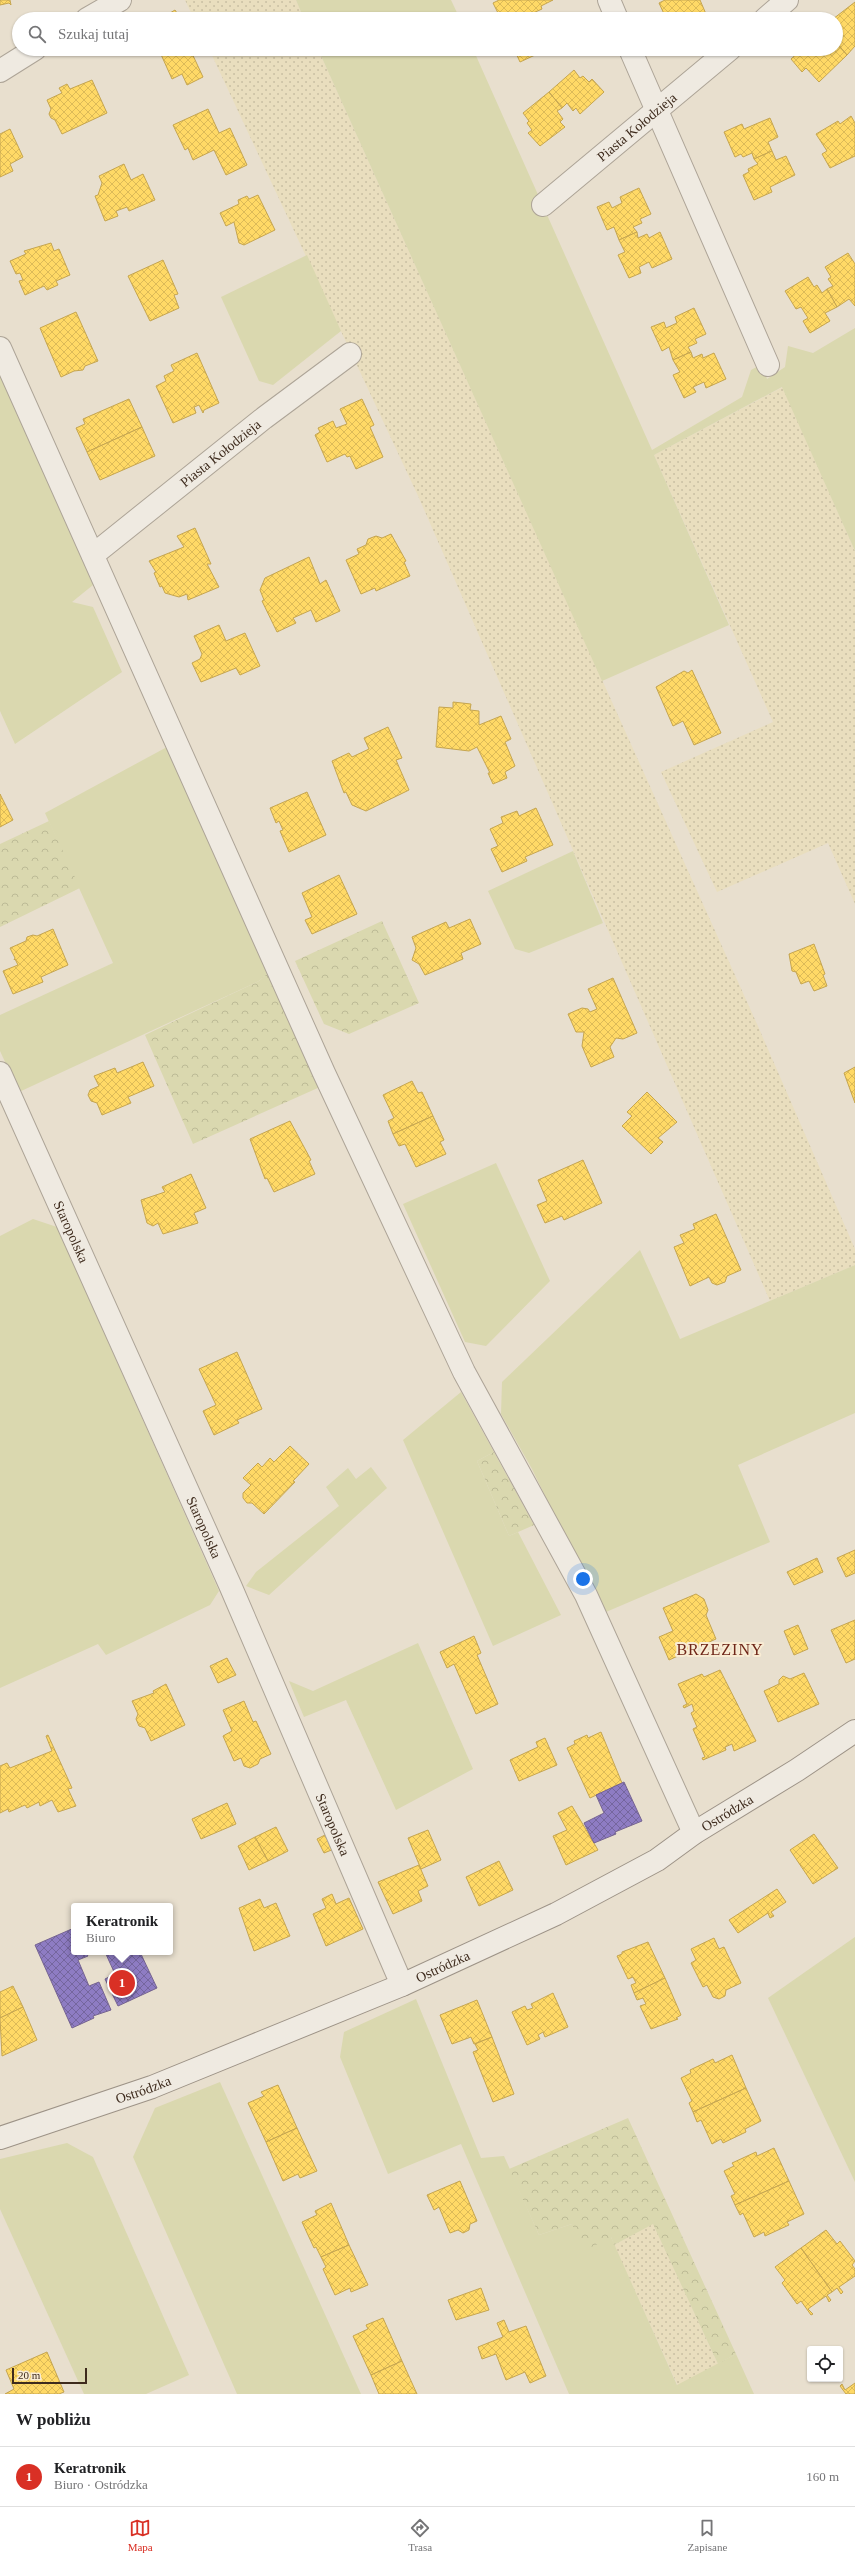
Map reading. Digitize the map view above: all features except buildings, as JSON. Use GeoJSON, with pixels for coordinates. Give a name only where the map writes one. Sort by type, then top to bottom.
{"type":"FeatureCollection","features":[{"type":"Feature","properties":{"kind":"street"},"geometry":{"type":"LineString","coordinates":[[99,12],[120,0]]}},
{"type":"Feature","properties":{"kind":"street"},"geometry":{"type":"LineString","coordinates":[[608,0],[614,12]]}},
{"type":"Feature","properties":{"kind":"street"},"geometry":{"type":"LineString","coordinates":[[773,12],[786,0]]}},
{"type":"Feature","properties":{"kind":"street"},"geometry":{"type":"LineString","coordinates":[[0,71],[24,56]]}},
{"type":"Feature","properties":{"kind":"street"},"geometry":{"type":"LineString","coordinates":[[633,56],[768,365]]}},
{"type":"Feature","properties":{"kind":"street","name":"Piasta Kołodzieja"},"geometry":{"type":"LineString","coordinates":[[543,205],[722,56]]}},
{"type":"Feature","properties":{"kind":"street"},"geometry":{"type":"LineString","coordinates":[[0,348],[324,1073],[464,1372],[586,1594],[694,1832]]}},
{"type":"Feature","properties":{"kind":"street","name":"Piasta Kołodzieja"},"geometry":{"type":"LineString","coordinates":[[93,555],[264,418],[350,354]]}},
{"type":"Feature","properties":{"kind":"street","name":"Staropolska"},"geometry":{"type":"LineString","coordinates":[[0,1073],[226,1578],[402,1985]]}},
{"type":"Feature","properties":{"kind":"street","name":"Ostródzka"},"geometry":{"type":"LineString","coordinates":[[0,2138],[152,2087],[402,1985],[616,1883],[657,1860],[694,1832],[797,1770],[855,1731]]}},
{"type":"Feature","properties":{"kind":"shaded area"},"geometry":{"type":"Polygon","coordinates":[[[185,0],[296,0],[301,12],[191,12],[185,0]]]}},
{"type":"Feature","properties":{"kind":"shaded area"},"geometry":{"type":"Polygon","coordinates":[[[212,56],[321,56],[757,1024],[855,1249],[855,1265],[770,1301],[419,498],[212,56]]]}},
{"type":"Feature","properties":{"kind":"shaded area"},"geometry":{"type":"Polygon","coordinates":[[[783,387],[855,551],[855,904],[828,843],[717,892],[661,772],[773,722],[654,455],[783,387]]]}},
{"type":"Feature","properties":{"kind":"shaded area"},"geometry":{"type":"Polygon","coordinates":[[[653,2223],[718,2364],[678,2386],[614,2245],[653,2223]]]}},
{"type":"Feature","properties":{"kind":"green space"},"geometry":{"type":"Polygon","coordinates":[[[296,0],[451,0],[457,12],[301,12],[296,0]]]}},
{"type":"Feature","properties":{"kind":"green space"},"geometry":{"type":"Polygon","coordinates":[[[321,56],[476,56],[652,450],[742,397],[751,370],[762,364],[767,379],[785,367],[788,346],[813,353],[855,328],[855,551],[782,387],[654,455],[729,625],[602,681],[321,56]]]}},
{"type":"Feature","properties":{"kind":"green space"},"geometry":{"type":"Polygon","coordinates":[[[307,255],[341,331],[273,385],[259,381],[221,297],[307,255]]]}},
{"type":"Feature","properties":{"kind":"green space"},"geometry":{"type":"Polygon","coordinates":[[[0,369],[93,585],[72,602],[93,607],[122,672],[15,744],[0,711],[0,369]]]}},
{"type":"Feature","properties":{"kind":"green space"},"geometry":{"type":"Polygon","coordinates":[[[167,747],[269,972],[259,981],[19,1092],[0,1051],[0,1015],[113,963],[45,813],[167,747]]]}},
{"type":"Feature","properties":{"kind":"green space"},"geometry":{"type":"Polygon","coordinates":[[[49,821],[80,888],[0,927],[0,844],[49,821]]]}},
{"type":"Feature","properties":{"kind":"green space"},"geometry":{"type":"Polygon","coordinates":[[[573,851],[603,923],[529,953],[515,949],[488,891],[573,851]]]}},
{"type":"Feature","properties":{"kind":"green space"},"geometry":{"type":"Polygon","coordinates":[[[382,921],[419,1003],[349,1034],[324,1024],[295,961],[382,921]]]}},
{"type":"Feature","properties":{"kind":"green space"},"geometry":{"type":"Polygon","coordinates":[[[269,972],[320,1087],[193,1144],[145,1035],[259,981],[269,972]]]}},
{"type":"Feature","properties":{"kind":"green space"},"geometry":{"type":"Polygon","coordinates":[[[496,1163],[550,1281],[486,1346],[465,1342],[403,1204],[496,1163]]]}},
{"type":"Feature","properties":{"kind":"green space"},"geometry":{"type":"Polygon","coordinates":[[[33,1219],[57,1227],[219,1591],[210,1605],[106,1655],[98,1644],[0,1688],[0,1236],[33,1219]]]}},
{"type":"Feature","properties":{"kind":"green space"},"geometry":{"type":"Polygon","coordinates":[[[640,1250],[680,1339],[855,1265],[855,1413],[738,1465],[770,1542],[606,1612],[567,1541],[532,1469],[501,1414],[502,1382],[640,1250]]]}},
{"type":"Feature","properties":{"kind":"green space"},"geometry":{"type":"Polygon","coordinates":[[[461,1392],[494,1452],[477,1461],[509,1536],[518,1532],[561,1615],[493,1646],[403,1440],[461,1392]]]}},
{"type":"Feature","properties":{"kind":"green space"},"geometry":{"type":"Polygon","coordinates":[[[494,1452],[534,1525],[509,1536],[477,1461],[494,1452]]]}},
{"type":"Feature","properties":{"kind":"green space"},"geometry":{"type":"Polygon","coordinates":[[[371,1467],[387,1488],[269,1595],[246,1586],[256,1572],[339,1506],[326,1487],[348,1468],[356,1479],[371,1467]]]}},
{"type":"Feature","properties":{"kind":"green space"},"geometry":{"type":"Polygon","coordinates":[[[418,1643],[473,1769],[396,1810],[346,1700],[304,1717],[289,1681],[313,1691],[418,1643]]]}},
{"type":"Feature","properties":{"kind":"green space"},"geometry":{"type":"Polygon","coordinates":[[[855,1937],[855,2182],[768,1998],[855,1937]]]}},
{"type":"Feature","properties":{"kind":"green space"},"geometry":{"type":"Polygon","coordinates":[[[416,1999],[481,2158],[504,2156],[539,2235],[572,2224],[611,2237],[677,2385],[736,2354],[754,2394],[569,2394],[461,2144],[388,2174],[340,2057],[344,2032],[416,1999]]]}},
{"type":"Feature","properties":{"kind":"green space"},"geometry":{"type":"Polygon","coordinates":[[[220,2082],[361,2394],[237,2394],[133,2157],[155,2108],[220,2082]]]}},
{"type":"Feature","properties":{"kind":"green space"},"geometry":{"type":"Polygon","coordinates":[[[628,2118],[736,2354],[718,2364],[653,2224],[614,2245],[611,2237],[584,2251],[572,2224],[539,2235],[509,2169],[628,2118]]]}},
{"type":"Feature","properties":{"kind":"green space"},"geometry":{"type":"Polygon","coordinates":[[[67,2143],[93,2157],[189,2375],[146,2394],[84,2394],[0,2209],[0,2159],[67,2143]]]}},
{"type":"Feature","properties":{"kind":"place","name":"Keratronik"},"geometry":{"type":"Point","coordinates":[122,1983]}},
{"type":"Feature","properties":{"kind":"district","name":"BRZEZINY"},"geometry":{"type":"Point","coordinates":[720,1649]}}]}
